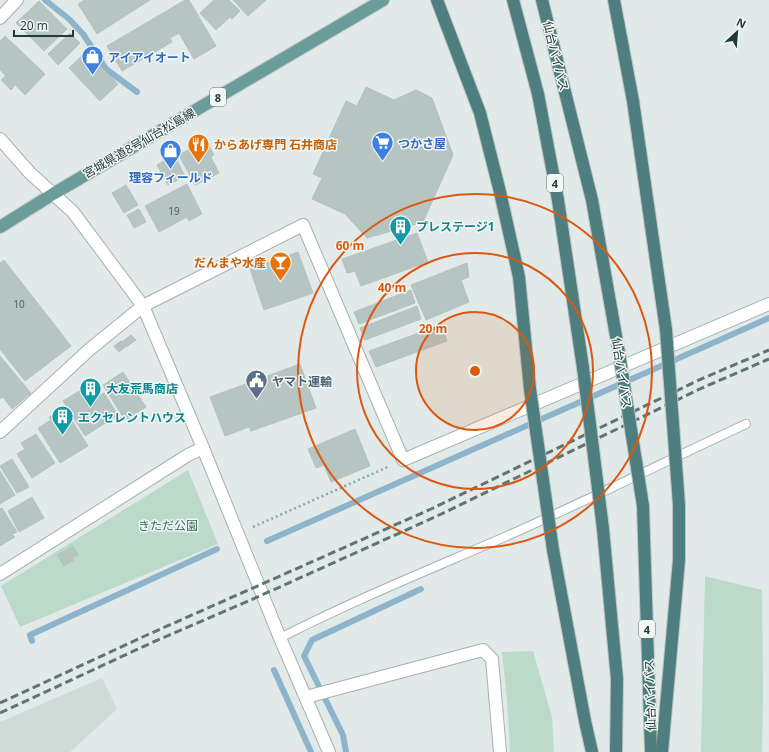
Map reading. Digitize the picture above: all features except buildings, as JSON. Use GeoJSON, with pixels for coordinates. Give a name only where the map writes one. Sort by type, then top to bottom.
{"type":"FeatureCollection","features":[{"type":"Feature","properties":{"kind":"highway"},"geometry":{"type":"LineString","coordinates":[[437,0],[480,113],[519,277],[530,389],[553,550],[592,752]]}},
{"type":"Feature","properties":{"kind":"highway","name":"4"},"geometry":{"type":"LineString","coordinates":[[513,0],[539,102],[558,200],[584,368],[603,529],[617,679],[616,752]]}},
{"type":"Feature","properties":{"kind":"highway","name":"仙台バイパス"},"geometry":{"type":"LineString","coordinates":[[542,0],[592,200],[644,506],[652,752]]}},
{"type":"Feature","properties":{"kind":"highway"},"geometry":{"type":"LineString","coordinates":[[614,0],[633,101],[666,330],[680,505],[679,560],[662,752]]}},
{"type":"Feature","properties":{"kind":"main road","name":"宮城県道8号仙台松島線"},"geometry":{"type":"LineString","coordinates":[[0,226],[383,0]]}},
{"type":"Feature","properties":{"kind":"street"},"geometry":{"type":"LineString","coordinates":[[0,18],[17,0]]}},
{"type":"Feature","properties":{"kind":"street"},"geometry":{"type":"LineString","coordinates":[[0,139],[30,173],[73,212],[144,306],[280,638],[311,695],[329,752]]}},
{"type":"Feature","properties":{"kind":"street"},"geometry":{"type":"LineString","coordinates":[[0,432],[90,349],[144,306],[303,225],[403,460],[769,304]]}},
{"type":"Feature","properties":{"kind":"street"},"geometry":{"type":"LineString","coordinates":[[0,574],[188,455],[203,448]]}},
{"type":"Feature","properties":{"kind":"street"},"geometry":{"type":"LineString","coordinates":[[311,695],[484,650],[492,659],[500,752]]}},
{"type":"Feature","properties":{"kind":"lane"},"geometry":{"type":"LineString","coordinates":[[280,638],[313,621],[377,592],[509,535],[746,424]]}},
{"type":"Feature","properties":{"kind":"path"},"geometry":{"type":"LineString","coordinates":[[253,527],[403,460]]}},
{"type":"Feature","properties":{"kind":"shaded area"},"geometry":{"type":"Polygon","coordinates":[[[102,678],[117,709],[70,752],[0,752],[0,722],[102,678]]]}},
{"type":"Feature","properties":{"kind":"green space","name":"きただ公園"},"geometry":{"type":"Polygon","coordinates":[[[188,470],[218,544],[20,627],[1,586],[188,470]]]}},
{"type":"Feature","properties":{"kind":"green space"},"geometry":{"type":"Polygon","coordinates":[[[705,576],[762,590],[762,752],[701,752],[705,576]]]}},
{"type":"Feature","properties":{"kind":"green space"},"geometry":{"type":"Polygon","coordinates":[[[533,651],[552,717],[554,752],[510,752],[502,652],[533,651]]]}},
{"type":"Feature","properties":{"kind":"waterway"},"geometry":{"type":"LineString","coordinates":[[45,0],[69,19],[83,34],[106,69],[137,92]]}},
{"type":"Feature","properties":{"kind":"waterway"},"geometry":{"type":"LineString","coordinates":[[267,541],[769,318]]}},
{"type":"Feature","properties":{"kind":"waterway"},"geometry":{"type":"LineString","coordinates":[[32,641],[30,635],[217,549]]}},
{"type":"Feature","properties":{"kind":"waterway"},"geometry":{"type":"LineString","coordinates":[[346,752],[343,735],[304,656],[312,640],[421,589]]}},
{"type":"Feature","properties":{"kind":"waterway"},"geometry":{"type":"LineString","coordinates":[[274,670],[311,752]]}},
{"type":"Feature","properties":{"kind":"railway"},"geometry":{"type":"LineString","coordinates":[[0,703],[147,635],[431,509],[699,380],[769,350]]}},
{"type":"Feature","properties":{"kind":"railway"},"geometry":{"type":"LineString","coordinates":[[0,713],[151,643],[435,517],[702,388],[769,359]]}},
{"type":"Feature","properties":{"kind":"place","name":"アイアイオート"},"geometry":{"type":"Point","coordinates":[93,76]}},
{"type":"Feature","properties":{"kind":"place","name":"つかさ屋"},"geometry":{"type":"Point","coordinates":[383,162]}},
{"type":"Feature","properties":{"kind":"place","name":"からあげ専門 石井商店"},"geometry":{"type":"Point","coordinates":[199,164]}},
{"type":"Feature","properties":{"kind":"place","name":"理容フィールド"},"geometry":{"type":"Point","coordinates":[171,170]}},
{"type":"Feature","properties":{"kind":"place","name":"プレステージ1"},"geometry":{"type":"Point","coordinates":[401,246]}},
{"type":"Feature","properties":{"kind":"place","name":"だんまや水産"},"geometry":{"type":"Point","coordinates":[281,282]}},
{"type":"Feature","properties":{"kind":"place","name":"ヤマト運輸"},"geometry":{"type":"Point","coordinates":[257,400]}},
{"type":"Feature","properties":{"kind":"place","name":"大友荒馬商店"},"geometry":{"type":"Point","coordinates":[90,408]}},
{"type":"Feature","properties":{"kind":"place","name":"エクセレントハウス"},"geometry":{"type":"Point","coordinates":[63,436]}}]}
